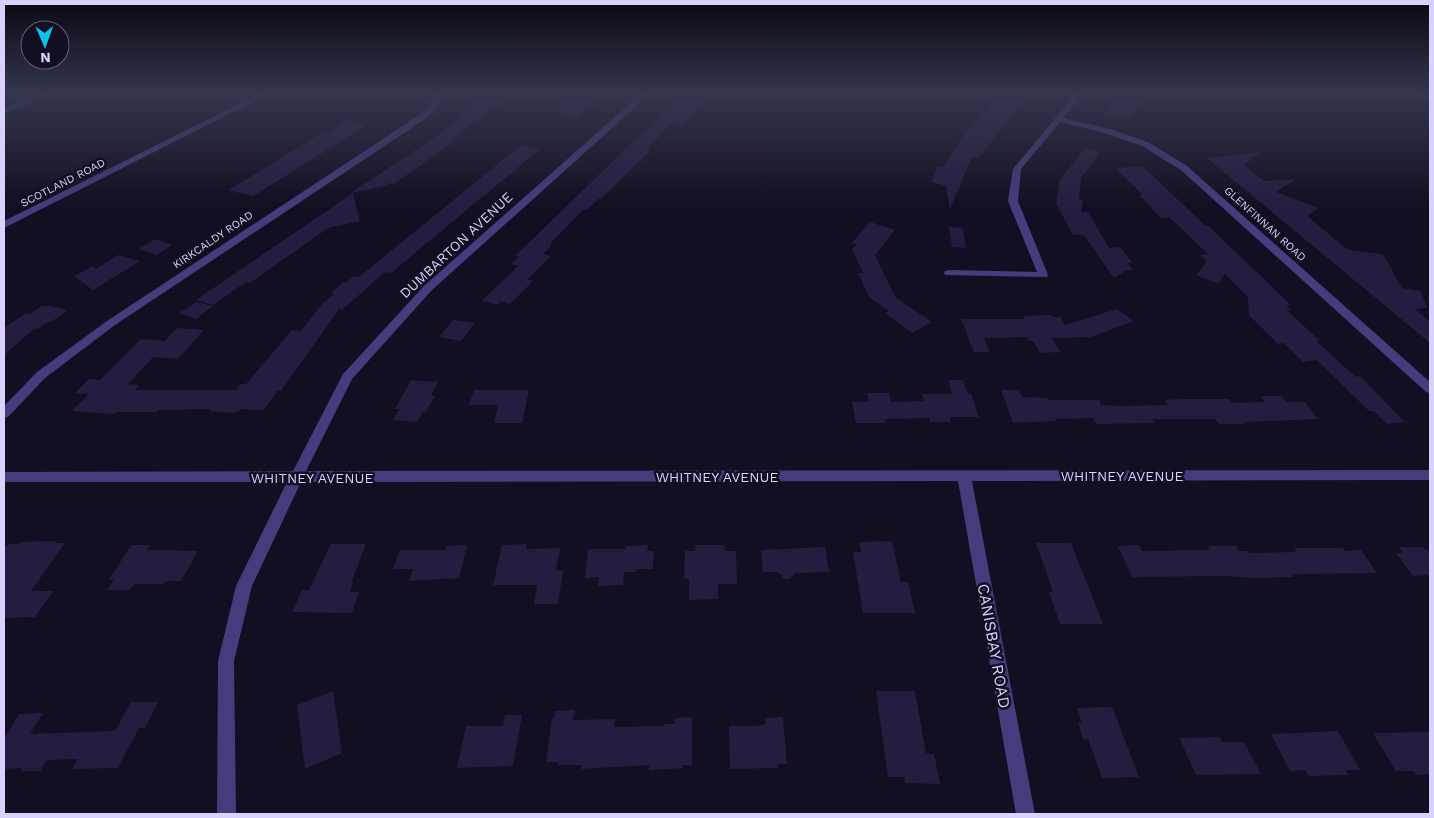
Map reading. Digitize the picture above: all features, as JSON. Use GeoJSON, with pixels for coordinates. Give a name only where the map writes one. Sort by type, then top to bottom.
{"type":"FeatureCollection","features":[{"type":"Feature","properties":{"kind":"street","name":"SCOTLAND ROAD"},"geometry":{"type":"LineString","coordinates":[[4,225],[191,131]]}},
{"type":"Feature","properties":{"kind":"street","name":"KIRKCALDY ROAD"},"geometry":{"type":"LineString","coordinates":[[4,414],[41,375],[110,323],[401,131]]}},
{"type":"Feature","properties":{"kind":"street","name":"DUMBARTON AVENUE"},"geometry":{"type":"LineString","coordinates":[[226,814],[226,661],[244,586],[347,377],[428,288],[604,131]]}},
{"type":"Feature","properties":{"kind":"street"},"geometry":{"type":"LineString","coordinates":[[949,273],[1043,275],[1013,201],[1017,169],[1048,131]]}},
{"type":"Feature","properties":{"kind":"street","name":"GLENFINNAN ROAD"},"geometry":{"type":"LineString","coordinates":[[1108,131],[1145,144],[1184,168],[1430,389]]}},
{"type":"Feature","properties":{"kind":"street","name":"WHITNEY AVENUE"},"geometry":{"type":"LineString","coordinates":[[4,477],[1430,475]]}},
{"type":"Feature","properties":{"kind":"street","name":"CANISBAY ROAD"},"geometry":{"type":"LineString","coordinates":[[964,476],[1026,814]]}},
{"type":"Feature","properties":{"kind":"building"},"geometry":{"type":"Polygon","coordinates":[[[329,131],[357,131],[253,196],[229,190],[310,140],[322,133],[329,131]]]}},
{"type":"Feature","properties":{"kind":"building"},"geometry":{"type":"Polygon","coordinates":[[[442,131],[462,131],[451,140],[455,141],[394,184],[390,183],[385,186],[351,193],[442,131]]]}},
{"type":"Feature","properties":{"kind":"building"},"geometry":{"type":"Polygon","coordinates":[[[645,131],[664,131],[651,145],[648,150],[650,151],[601,199],[598,199],[587,210],[584,209],[550,244],[552,245],[543,254],[551,256],[528,279],[533,281],[510,304],[501,301],[497,305],[482,301],[518,266],[511,264],[519,257],[515,256],[645,131]]]}},
{"type":"Feature","properties":{"kind":"building"},"geometry":{"type":"Polygon","coordinates":[[[967,131],[1000,131],[979,158],[971,158],[950,210],[946,186],[931,182],[938,166],[943,167],[967,131]]]}},
{"type":"Feature","properties":{"kind":"building"},"geometry":{"type":"Polygon","coordinates":[[[521,145],[540,149],[391,273],[385,272],[342,310],[339,309],[281,391],[277,391],[264,410],[242,409],[233,413],[209,411],[211,409],[159,410],[157,412],[118,412],[112,414],[72,411],[89,394],[75,393],[89,379],[100,380],[141,339],[165,341],[177,328],[204,330],[178,359],[153,357],[128,384],[139,385],[135,390],[236,390],[240,384],[246,384],[292,330],[301,331],[322,304],[334,294],[331,293],[354,276],[359,277],[521,145]]]}},
{"type":"Feature","properties":{"kind":"building"},"geometry":{"type":"Polygon","coordinates":[[[1085,148],[1100,152],[1081,178],[1079,199],[1083,200],[1081,212],[1088,212],[1109,248],[1120,247],[1132,263],[1127,263],[1133,270],[1123,271],[1114,278],[1084,235],[1073,235],[1056,204],[1060,180],[1085,148]]]}},
{"type":"Feature","properties":{"kind":"building"},"geometry":{"type":"Polygon","coordinates":[[[1260,152],[1244,165],[1264,181],[1296,179],[1276,192],[1318,208],[1307,216],[1348,250],[1383,254],[1402,288],[1421,291],[1427,308],[1415,309],[1430,322],[1430,343],[1207,158],[1260,152]]]}},
{"type":"Feature","properties":{"kind":"building"},"geometry":{"type":"Polygon","coordinates":[[[1142,166],[1291,305],[1286,306],[1291,310],[1287,310],[1320,341],[1316,341],[1356,377],[1360,376],[1405,422],[1387,424],[1374,411],[1369,411],[1317,360],[1303,362],[1284,343],[1278,344],[1249,315],[1248,297],[1225,274],[1218,284],[1196,275],[1207,262],[1200,255],[1208,254],[1169,217],[1161,218],[1139,195],[1143,195],[1116,168],[1142,166]]]}},
{"type":"Feature","properties":{"kind":"building"},"geometry":{"type":"Polygon","coordinates":[[[353,193],[360,221],[328,228],[250,283],[246,282],[213,305],[196,300],[353,193]]]}},
{"type":"Feature","properties":{"kind":"building"},"geometry":{"type":"Polygon","coordinates":[[[870,222],[895,230],[875,255],[896,298],[932,322],[912,333],[885,313],[889,311],[869,297],[858,273],[863,273],[852,250],[857,244],[852,243],[870,222]]]}},
{"type":"Feature","properties":{"kind":"building"},"geometry":{"type":"Polygon","coordinates":[[[949,227],[963,228],[966,248],[952,247],[949,227]]]}},
{"type":"Feature","properties":{"kind":"building"},"geometry":{"type":"Polygon","coordinates":[[[155,239],[172,245],[157,255],[139,249],[155,239]]]}},
{"type":"Feature","properties":{"kind":"building"},"geometry":{"type":"Polygon","coordinates":[[[118,255],[140,261],[93,290],[74,276],[93,266],[96,269],[118,255]]]}},
{"type":"Feature","properties":{"kind":"building"},"geometry":{"type":"Polygon","coordinates":[[[197,302],[213,306],[196,319],[179,313],[197,302]]]}},
{"type":"Feature","properties":{"kind":"building"},"geometry":{"type":"Polygon","coordinates":[[[42,306],[68,310],[51,322],[38,329],[35,328],[4,355],[4,328],[26,313],[30,314],[42,306]]]}},
{"type":"Feature","properties":{"kind":"building"},"geometry":{"type":"Polygon","coordinates":[[[1117,309],[1134,321],[1091,337],[1052,338],[1060,352],[1040,353],[1033,341],[1029,341],[1027,337],[984,338],[990,352],[974,352],[961,319],[1024,319],[1023,316],[1051,315],[1052,317],[1060,317],[1065,325],[1117,309]]]}},
{"type":"Feature","properties":{"kind":"building"},"geometry":{"type":"Polygon","coordinates":[[[453,320],[475,323],[461,341],[439,337],[453,320]]]}},
{"type":"Feature","properties":{"kind":"building"},"geometry":{"type":"Polygon","coordinates":[[[411,380],[438,382],[431,395],[435,396],[426,412],[423,412],[417,422],[393,420],[400,409],[395,409],[411,380]]]}},
{"type":"Feature","properties":{"kind":"building"},"geometry":{"type":"Polygon","coordinates":[[[948,380],[963,380],[968,394],[971,394],[979,417],[950,417],[951,422],[930,422],[929,418],[885,419],[886,423],[856,423],[852,402],[869,402],[867,393],[889,393],[891,402],[924,401],[922,394],[952,394],[948,380]]]}},
{"type":"Feature","properties":{"kind":"building"},"geometry":{"type":"Polygon","coordinates":[[[474,390],[529,390],[522,423],[494,423],[498,405],[469,405],[474,390]]]}},
{"type":"Feature","properties":{"kind":"building"},"geometry":{"type":"Polygon","coordinates":[[[1001,390],[1019,390],[1022,397],[1047,398],[1048,400],[1099,400],[1101,405],[1122,406],[1168,405],[1164,400],[1180,399],[1229,399],[1232,403],[1265,402],[1261,396],[1282,396],[1286,402],[1305,402],[1318,419],[1244,422],[1246,424],[1219,424],[1215,419],[1152,419],[1155,423],[1096,424],[1093,418],[1013,423],[1001,390]]]}},
{"type":"Feature","properties":{"kind":"building"},"geometry":{"type":"Polygon","coordinates":[[[56,541],[54,543],[65,543],[31,591],[53,591],[35,617],[4,618],[4,549],[8,544],[19,544],[20,542],[56,541]]]}},
{"type":"Feature","properties":{"kind":"building"},"geometry":{"type":"Polygon","coordinates":[[[892,541],[901,582],[908,582],[915,613],[863,613],[853,552],[861,552],[859,542],[892,541]]]}},
{"type":"Feature","properties":{"kind":"building"},"geometry":{"type":"Polygon","coordinates":[[[1036,543],[1071,543],[1103,624],[1060,624],[1049,592],[1053,592],[1036,543]]]}},
{"type":"Feature","properties":{"kind":"building"},"geometry":{"type":"Polygon","coordinates":[[[331,544],[366,544],[351,583],[353,583],[350,592],[359,592],[352,613],[292,612],[302,590],[309,590],[331,544]]]}},
{"type":"Feature","properties":{"kind":"building"},"geometry":{"type":"Polygon","coordinates":[[[527,544],[526,549],[560,548],[556,571],[563,571],[558,604],[534,604],[537,585],[493,585],[502,545],[527,544]]]}},
{"type":"Feature","properties":{"kind":"building"},"geometry":{"type":"Polygon","coordinates":[[[131,545],[150,545],[147,550],[198,551],[181,581],[165,581],[163,584],[134,584],[130,590],[107,590],[114,580],[109,580],[131,545]]]}},
{"type":"Feature","properties":{"kind":"building"},"geometry":{"type":"Polygon","coordinates":[[[467,545],[459,578],[409,581],[413,569],[393,569],[400,550],[445,550],[446,546],[467,545]]]}},
{"type":"Feature","properties":{"kind":"building"},"geometry":{"type":"Polygon","coordinates":[[[648,545],[647,551],[654,551],[653,569],[636,569],[636,572],[624,572],[623,585],[598,586],[599,577],[585,578],[588,549],[626,549],[626,546],[648,545]]]}},
{"type":"Feature","properties":{"kind":"building"},"geometry":{"type":"Polygon","coordinates":[[[695,545],[724,545],[726,551],[736,551],[737,584],[718,584],[718,599],[689,600],[689,579],[684,579],[685,551],[696,551],[695,545]]]}},
{"type":"Feature","properties":{"kind":"building"},"geometry":{"type":"Polygon","coordinates":[[[1139,545],[1142,551],[1210,550],[1207,546],[1236,546],[1239,551],[1249,551],[1250,553],[1297,552],[1294,548],[1361,550],[1377,573],[1292,574],[1294,577],[1253,578],[1223,576],[1132,577],[1118,546],[1139,545]]]}},
{"type":"Feature","properties":{"kind":"building"},"geometry":{"type":"Polygon","coordinates":[[[825,547],[829,572],[795,573],[790,579],[784,579],[778,572],[763,572],[761,550],[825,547]]]}},
{"type":"Feature","properties":{"kind":"building"},"geometry":{"type":"Polygon","coordinates":[[[1399,547],[1423,547],[1427,550],[1430,555],[1430,575],[1413,576],[1396,553],[1403,553],[1399,547]]]}},
{"type":"Feature","properties":{"kind":"building"},"geometry":{"type":"Polygon","coordinates":[[[333,691],[342,753],[305,769],[297,705],[333,691]]]}},
{"type":"Feature","properties":{"kind":"building"},"geometry":{"type":"Polygon","coordinates":[[[876,691],[915,691],[926,753],[934,754],[940,784],[905,783],[904,777],[888,777],[876,691]]]}},
{"type":"Feature","properties":{"kind":"building"},"geometry":{"type":"Polygon","coordinates":[[[131,702],[158,702],[145,728],[139,728],[118,768],[72,769],[78,759],[47,760],[40,771],[20,771],[22,768],[4,769],[4,739],[19,714],[43,713],[30,734],[115,731],[131,702]]]}},
{"type":"Feature","properties":{"kind":"building"},"geometry":{"type":"Polygon","coordinates":[[[1112,707],[1139,777],[1102,778],[1088,739],[1084,740],[1078,723],[1082,723],[1077,708],[1112,707]]]}},
{"type":"Feature","properties":{"kind":"building"},"geometry":{"type":"Polygon","coordinates":[[[575,710],[573,720],[615,719],[614,727],[664,726],[664,724],[675,724],[675,718],[692,717],[692,765],[683,765],[683,768],[649,770],[649,765],[581,769],[581,765],[558,765],[558,762],[546,762],[552,718],[554,718],[555,711],[575,710]]]}},
{"type":"Feature","properties":{"kind":"building"},"geometry":{"type":"Polygon","coordinates":[[[505,715],[522,715],[513,766],[457,768],[466,726],[503,726],[505,715]]]}},
{"type":"Feature","properties":{"kind":"building"},"geometry":{"type":"Polygon","coordinates":[[[783,717],[787,764],[778,764],[778,768],[730,769],[729,726],[755,726],[765,724],[765,718],[783,717]]]}},
{"type":"Feature","properties":{"kind":"building"},"geometry":{"type":"Polygon","coordinates":[[[1338,731],[1360,770],[1346,770],[1349,775],[1308,776],[1306,770],[1290,771],[1271,734],[1338,731]]]}},
{"type":"Feature","properties":{"kind":"building"},"geometry":{"type":"Polygon","coordinates":[[[1430,732],[1430,774],[1417,775],[1414,771],[1396,771],[1373,733],[1430,732]]]}},
{"type":"Feature","properties":{"kind":"building"},"geometry":{"type":"Polygon","coordinates":[[[1220,737],[1222,742],[1244,742],[1261,774],[1196,775],[1179,738],[1220,737]]]}}]}
